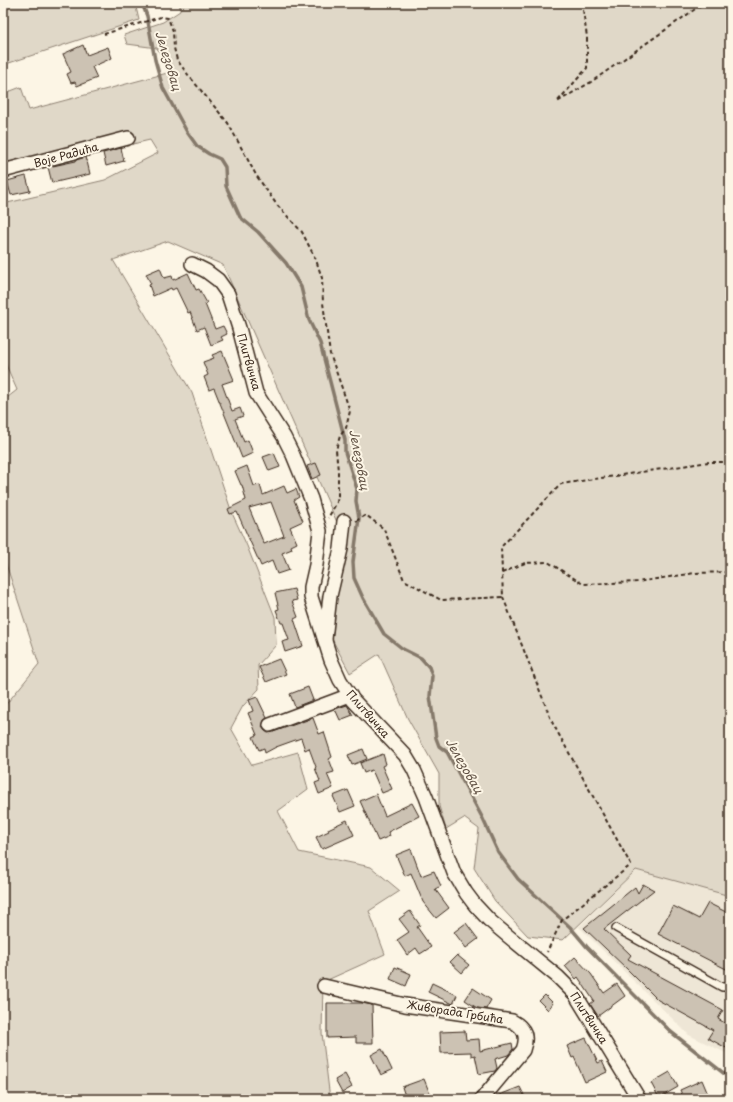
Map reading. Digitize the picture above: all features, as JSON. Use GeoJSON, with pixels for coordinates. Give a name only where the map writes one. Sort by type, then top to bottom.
{"type":"FeatureCollection","features":[{"type":"Feature","properties":{"kind":"street","name":"Воје Радића"},"geometry":{"type":"LineString","coordinates":[[3,171],[128,138]]}},
{"type":"Feature","properties":{"kind":"street","name":"Плитвичка"},"geometry":{"type":"LineString","coordinates":[[192,264],[206,271],[218,280],[228,294],[239,328],[256,393],[284,437],[312,499],[320,531],[316,565],[311,587],[311,597],[335,670],[350,695],[405,755],[414,770],[426,797],[454,873],[466,893],[475,905],[508,936],[567,984],[575,994],[639,1099]]}},
{"type":"Feature","properties":{"kind":"street"},"geometry":{"type":"LineString","coordinates":[[325,643],[330,596],[336,573],[344,526]]}},
{"type":"Feature","properties":{"kind":"street"},"geometry":{"type":"LineString","coordinates":[[270,725],[350,695]]}},
{"type":"Feature","properties":{"kind":"street","name":"Живорада Грбића"},"geometry":{"type":"LineString","coordinates":[[324,986],[405,1005],[512,1021],[521,1026],[526,1037],[523,1050],[482,1099]]}},
{"type":"Feature","properties":{"kind":"lane"},"geometry":{"type":"LineString","coordinates":[[616,928],[722,987],[730,987]]}},
{"type":"Feature","properties":{"kind":"path"},"geometry":{"type":"LineString","coordinates":[[582,3],[587,37],[587,68],[557,102],[591,82],[706,3]]}},
{"type":"Feature","properties":{"kind":"path"},"geometry":{"type":"LineString","coordinates":[[104,34],[154,19],[168,18],[173,30],[174,48],[177,60],[228,123],[256,174],[277,205],[302,232],[312,250],[322,278],[323,304],[330,354],[350,411],[346,428],[340,436],[336,450],[338,471],[337,502],[320,531]]}},
{"type":"Feature","properties":{"kind":"path"},"geometry":{"type":"LineString","coordinates":[[542,963],[562,920],[630,865],[552,722],[503,597],[501,547],[561,484],[709,462],[730,462]]}},
{"type":"Feature","properties":{"kind":"path"},"geometry":{"type":"LineString","coordinates":[[344,526],[366,515],[384,529],[404,580],[440,600],[503,597]]}},
{"type":"Feature","properties":{"kind":"path"},"geometry":{"type":"LineString","coordinates":[[502,573],[525,563],[548,562],[582,584],[637,582],[695,573],[730,572]]}},
{"type":"Feature","properties":{"kind":"shaded area"},"geometry":{"type":"Polygon","coordinates":[[[3,3],[135,3],[139,20],[3,65],[3,3]]]}},
{"type":"Feature","properties":{"kind":"shaded area"},"geometry":{"type":"Polygon","coordinates":[[[180,3],[730,3],[730,896],[636,870],[563,940],[528,936],[495,901],[474,868],[479,829],[464,818],[446,829],[439,806],[439,774],[408,719],[379,654],[350,673],[333,641],[326,596],[340,529],[223,265],[168,241],[113,260],[192,393],[232,513],[247,546],[275,617],[276,645],[258,665],[259,689],[243,706],[231,728],[252,765],[298,752],[308,789],[278,811],[299,852],[371,867],[400,891],[369,911],[385,954],[323,982],[322,1033],[330,1099],[3,1099],[3,708],[39,664],[3,555],[3,401],[17,390],[3,358],[3,204],[105,180],[158,153],[150,140],[3,174],[3,94],[21,87],[29,110],[171,72],[157,48],[127,44],[124,35],[163,22],[180,11],[180,3]]]}},
{"type":"Feature","properties":{"kind":"shaded area"},"geometry":{"type":"Polygon","coordinates":[[[636,870],[730,896],[730,1055],[689,1035],[579,927],[636,870]]]}},
{"type":"Feature","properties":{"kind":"building"},"geometry":{"type":"Polygon","coordinates":[[[83,45],[87,55],[108,47],[112,58],[92,67],[97,78],[77,86],[75,82],[71,83],[67,74],[71,72],[63,54],[83,45]]]}},
{"type":"Feature","properties":{"kind":"building"},"geometry":{"type":"Polygon","coordinates":[[[121,148],[124,161],[106,166],[103,153],[121,148]]]}},
{"type":"Feature","properties":{"kind":"building"},"geometry":{"type":"Polygon","coordinates":[[[86,157],[90,174],[52,183],[48,167],[76,161],[86,157]]]}},
{"type":"Feature","properties":{"kind":"building"},"geometry":{"type":"Polygon","coordinates":[[[26,176],[30,191],[11,195],[7,181],[26,176]]]}},
{"type":"Feature","properties":{"kind":"building"},"geometry":{"type":"Polygon","coordinates":[[[160,268],[164,278],[172,276],[173,280],[188,273],[196,290],[199,289],[207,303],[205,304],[215,329],[223,326],[227,334],[221,337],[223,340],[211,345],[204,327],[197,330],[190,312],[188,313],[176,288],[172,290],[171,288],[153,296],[149,285],[151,284],[146,274],[160,268]]]}},
{"type":"Feature","properties":{"kind":"building"},"geometry":{"type":"Polygon","coordinates":[[[222,351],[234,380],[222,384],[232,411],[240,408],[243,416],[235,419],[244,442],[248,440],[253,453],[242,458],[214,388],[209,390],[204,377],[208,375],[203,362],[214,358],[212,355],[222,351]]]}},
{"type":"Feature","properties":{"kind":"building"},"geometry":{"type":"Polygon","coordinates":[[[274,453],[280,467],[269,471],[263,457],[274,453]]]}},
{"type":"Feature","properties":{"kind":"building"},"geometry":{"type":"Polygon","coordinates":[[[316,463],[321,475],[312,479],[307,466],[316,463]]]}},
{"type":"Feature","properties":{"kind":"building"},"geometry":{"type":"Polygon","coordinates":[[[247,466],[254,486],[260,485],[263,495],[284,486],[287,493],[296,489],[299,497],[294,500],[303,521],[290,527],[297,543],[291,546],[292,549],[282,553],[289,570],[277,574],[272,561],[261,566],[237,512],[230,514],[228,509],[246,500],[242,485],[235,471],[247,466]],[[271,502],[249,508],[264,544],[284,536],[271,502]]]}},
{"type":"Feature","properties":{"kind":"building"},"geometry":{"type":"Polygon","coordinates":[[[294,589],[297,600],[292,601],[298,617],[294,619],[303,646],[285,652],[282,642],[289,640],[283,623],[281,623],[276,610],[279,609],[275,593],[294,589]]]}},
{"type":"Feature","properties":{"kind":"building"},"geometry":{"type":"Polygon","coordinates":[[[279,659],[286,674],[266,682],[259,667],[279,659]]]}},
{"type":"Feature","properties":{"kind":"building"},"geometry":{"type":"Polygon","coordinates":[[[308,687],[313,700],[295,707],[290,694],[308,687]]]}},
{"type":"Feature","properties":{"kind":"building"},"geometry":{"type":"Polygon","coordinates":[[[257,697],[267,718],[264,720],[262,727],[268,733],[313,718],[319,734],[324,732],[332,757],[329,759],[334,772],[327,774],[333,788],[319,794],[315,783],[320,781],[315,768],[316,767],[309,748],[305,750],[301,738],[276,747],[265,753],[264,748],[259,750],[253,737],[257,735],[248,713],[253,711],[249,700],[257,697]]]}},
{"type":"Feature","properties":{"kind":"building"},"geometry":{"type":"Polygon","coordinates":[[[347,705],[353,715],[340,720],[335,709],[347,705]]]}},
{"type":"Feature","properties":{"kind":"building"},"geometry":{"type":"Polygon","coordinates":[[[363,749],[367,759],[352,765],[348,755],[363,749]]]}},
{"type":"Feature","properties":{"kind":"building"},"geometry":{"type":"Polygon","coordinates":[[[383,754],[386,764],[382,766],[392,789],[382,793],[372,770],[364,773],[360,763],[383,754]]]}},
{"type":"Feature","properties":{"kind":"building"},"geometry":{"type":"Polygon","coordinates":[[[348,790],[355,806],[340,812],[333,796],[348,790]]]}},
{"type":"Feature","properties":{"kind":"building"},"geometry":{"type":"Polygon","coordinates":[[[376,794],[385,816],[412,803],[419,816],[388,832],[390,836],[378,841],[360,801],[376,794]]]}},
{"type":"Feature","properties":{"kind":"building"},"geometry":{"type":"Polygon","coordinates":[[[347,820],[354,835],[322,849],[316,837],[329,831],[328,829],[347,820]]]}},
{"type":"Feature","properties":{"kind":"building"},"geometry":{"type":"Polygon","coordinates":[[[411,849],[421,876],[434,871],[441,886],[435,889],[449,908],[436,918],[423,902],[411,873],[405,876],[396,855],[411,849]]]}},
{"type":"Feature","properties":{"kind":"building"},"geometry":{"type":"Polygon","coordinates":[[[643,884],[654,890],[604,929],[631,955],[628,959],[723,1010],[718,1019],[730,1026],[730,1050],[708,1038],[713,1030],[658,1000],[584,928],[635,887],[638,893],[643,884]]]}},
{"type":"Feature","properties":{"kind":"building"},"geometry":{"type":"Polygon","coordinates":[[[708,903],[730,914],[730,971],[658,934],[673,906],[699,919],[708,903]]]}},
{"type":"Feature","properties":{"kind":"building"},"geometry":{"type":"Polygon","coordinates":[[[410,911],[420,925],[417,927],[431,947],[420,954],[416,948],[407,955],[397,940],[409,932],[399,919],[410,911]]]}},
{"type":"Feature","properties":{"kind":"building"},"geometry":{"type":"Polygon","coordinates":[[[466,923],[478,939],[466,948],[454,932],[466,923]]]}},
{"type":"Feature","properties":{"kind":"building"},"geometry":{"type":"Polygon","coordinates":[[[457,955],[469,965],[462,973],[450,962],[457,955]]]}},
{"type":"Feature","properties":{"kind":"building"},"geometry":{"type":"Polygon","coordinates":[[[575,957],[591,974],[604,993],[617,984],[625,996],[598,1016],[590,1004],[594,1001],[578,977],[576,979],[565,966],[575,957]]]}},
{"type":"Feature","properties":{"kind":"building"},"geometry":{"type":"Polygon","coordinates":[[[395,967],[411,974],[406,986],[390,979],[395,967]]]}},
{"type":"Feature","properties":{"kind":"building"},"geometry":{"type":"Polygon","coordinates":[[[432,983],[457,995],[453,1004],[428,992],[432,983]]]}},
{"type":"Feature","properties":{"kind":"building"},"geometry":{"type":"Polygon","coordinates":[[[473,988],[491,1000],[486,1009],[477,1008],[465,1000],[473,988]]]}},
{"type":"Feature","properties":{"kind":"building"},"geometry":{"type":"Polygon","coordinates":[[[545,995],[553,1003],[548,1010],[539,1001],[545,995]]]}},
{"type":"Feature","properties":{"kind":"building"},"geometry":{"type":"Polygon","coordinates":[[[327,1003],[362,1003],[372,1005],[373,1043],[356,1043],[356,1037],[327,1038],[327,1003]]]}},
{"type":"Feature","properties":{"kind":"building"},"geometry":{"type":"Polygon","coordinates":[[[465,1031],[466,1040],[479,1039],[480,1051],[512,1043],[513,1049],[508,1055],[495,1059],[497,1068],[495,1071],[479,1074],[475,1055],[471,1056],[471,1052],[441,1053],[440,1032],[465,1031]]]}},
{"type":"Feature","properties":{"kind":"building"},"geometry":{"type":"Polygon","coordinates":[[[586,1038],[598,1063],[602,1061],[607,1072],[585,1082],[574,1057],[572,1058],[567,1046],[586,1038]]]}},
{"type":"Feature","properties":{"kind":"building"},"geometry":{"type":"Polygon","coordinates":[[[382,1049],[392,1070],[381,1075],[371,1055],[382,1049]]]}},
{"type":"Feature","properties":{"kind":"building"},"geometry":{"type":"Polygon","coordinates":[[[670,1072],[678,1087],[659,1098],[651,1083],[670,1072]]]}},
{"type":"Feature","properties":{"kind":"building"},"geometry":{"type":"Polygon","coordinates":[[[345,1074],[352,1087],[342,1093],[335,1080],[345,1074]]]}},
{"type":"Feature","properties":{"kind":"building"},"geometry":{"type":"Polygon","coordinates":[[[424,1079],[432,1099],[406,1099],[402,1087],[424,1079]]]}},
{"type":"Feature","properties":{"kind":"building"},"geometry":{"type":"Polygon","coordinates":[[[702,1080],[710,1099],[684,1099],[680,1090],[702,1080]]]}},
{"type":"Feature","properties":{"kind":"building"},"geometry":{"type":"Polygon","coordinates":[[[520,1087],[526,1099],[492,1099],[494,1097],[520,1087]]]}},
{"type":"Feature","properties":{"kind":"waterway","name":"Јелезовац"},"geometry":{"type":"LineString","coordinates":[[142,3],[147,16],[155,60],[163,88],[187,132],[197,146],[220,159],[225,167],[226,186],[240,217],[258,232],[286,263],[301,287],[309,320],[320,343],[345,440],[345,452],[357,489],[356,501],[359,518],[353,562],[354,578],[363,598],[384,634],[403,649],[421,658],[429,667],[432,676],[430,696],[436,738],[439,746],[447,752],[482,817],[498,852],[518,879],[570,927],[587,947],[671,1032],[730,1077]]}}]}
